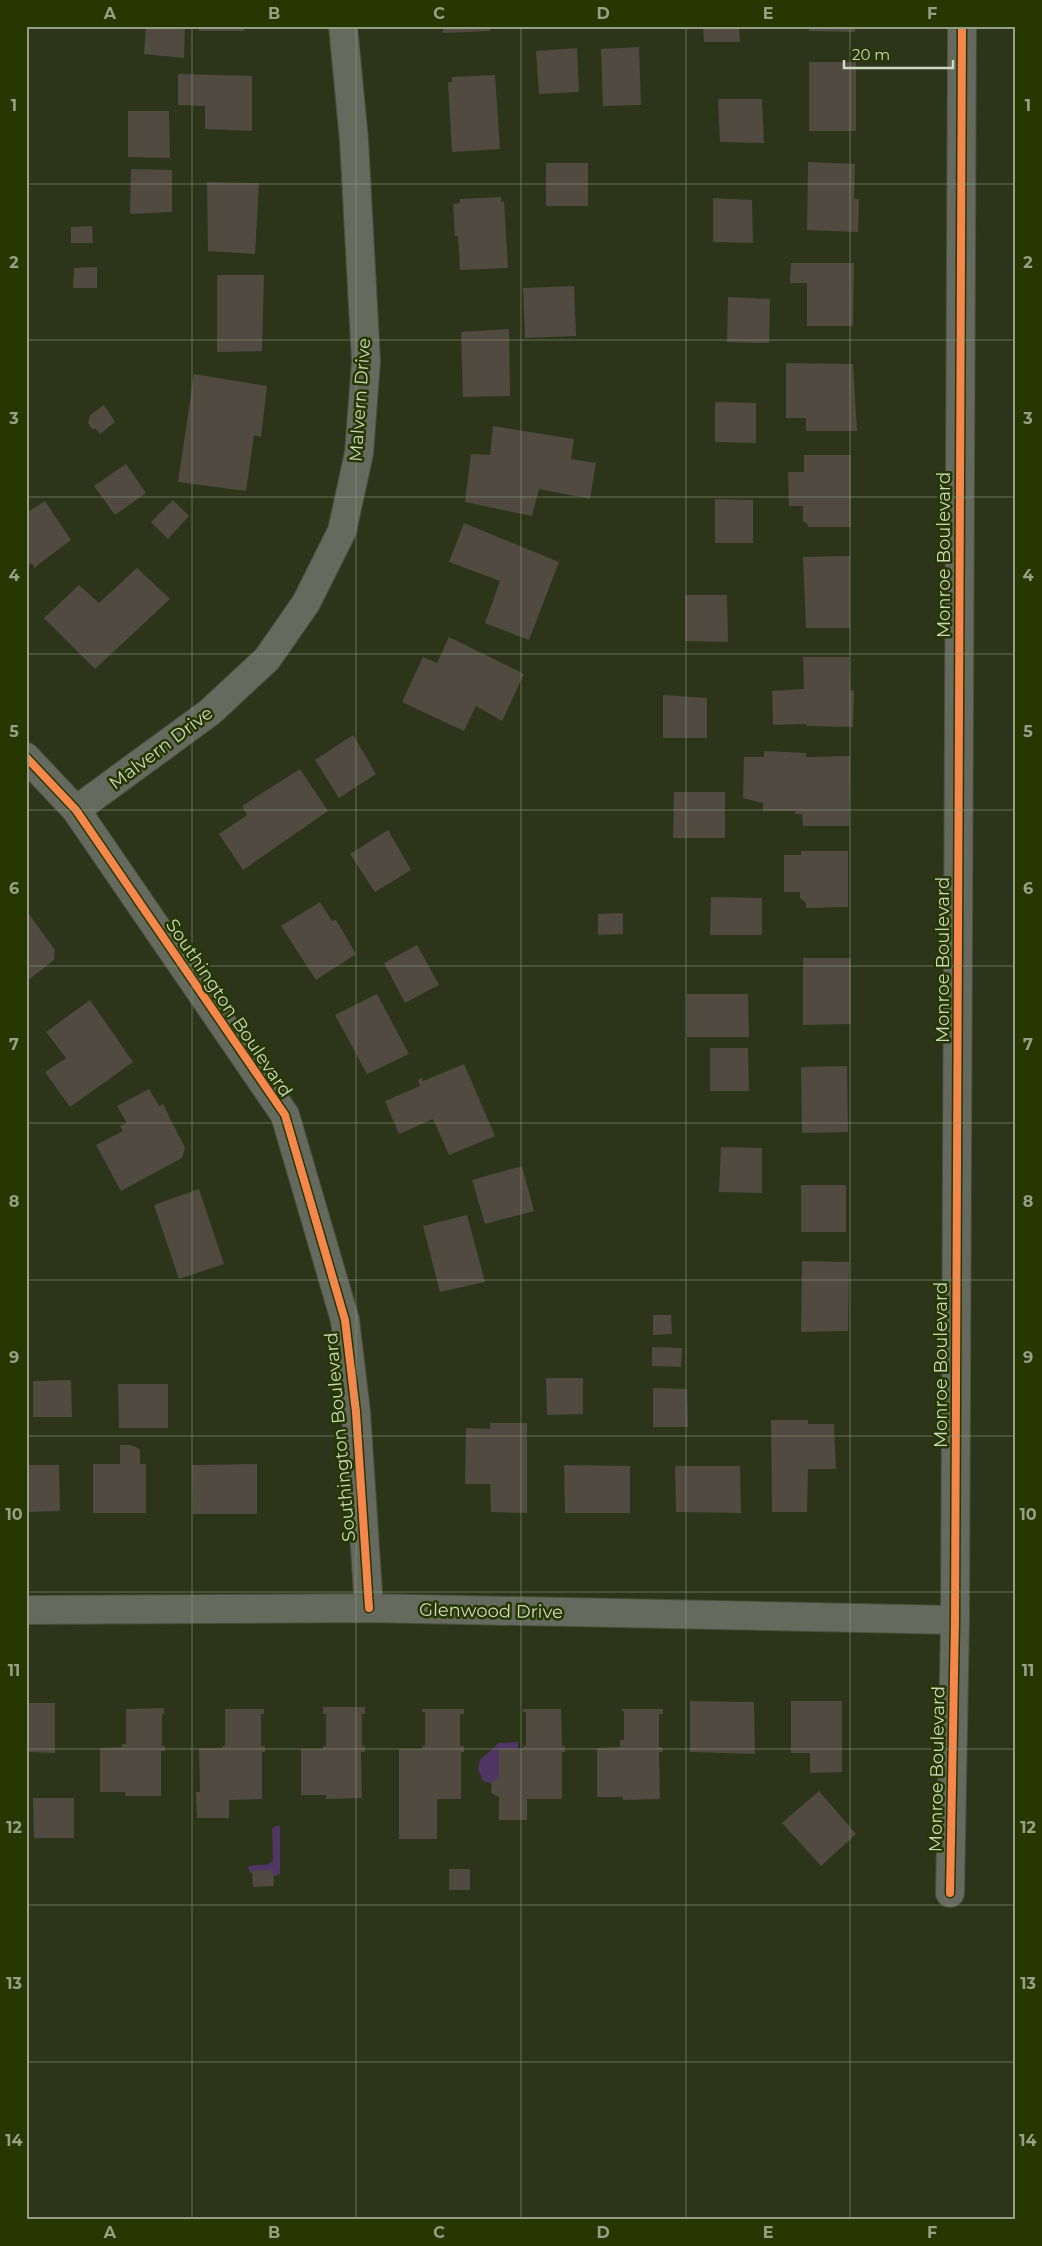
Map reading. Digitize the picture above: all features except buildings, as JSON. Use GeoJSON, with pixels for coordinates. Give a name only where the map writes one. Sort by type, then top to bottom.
{"type":"FeatureCollection","features":[{"type":"Feature","properties":{"kind":"street","name":"Malvern Drive"},"geometry":{"type":"LineString","coordinates":[[76,810],[210,712],[266,659],[306,603],[342,531],[359,453],[366,361],[354,140],[343,26]]}},
{"type":"Feature","properties":{"kind":"street","name":"Monroe Boulevard"},"geometry":{"type":"LineString","coordinates":[[950,1893],[955,1620],[962,26]]}},
{"type":"Feature","properties":{"kind":"street","name":"Southington Boulevard"},"geometry":{"type":"LineString","coordinates":[[26,757],[76,810],[285,1115],[345,1320],[356,1412],[369,1608]]}},
{"type":"Feature","properties":{"kind":"street","name":"Glenwood Drive"},"geometry":{"type":"LineString","coordinates":[[26,1610],[369,1608],[955,1620]]}},
{"type":"Feature","properties":{"kind":"shaded area"},"geometry":{"type":"Polygon","coordinates":[[[518,1742],[518,1749],[499,1749],[499,1778],[492,1781],[492,1784],[483,1781],[478,1769],[480,1760],[499,1743],[518,1742]]]}},
{"type":"Feature","properties":{"kind":"shaded area"},"geometry":{"type":"Polygon","coordinates":[[[275,1826],[280,1826],[280,1874],[273,1877],[273,1871],[250,1873],[248,1867],[264,1865],[273,1860],[272,1829],[275,1826]]]}},
{"type":"Feature","properties":{"kind":"cycle path"},"geometry":{"type":"LineString","coordinates":[[950,1893],[955,1620],[962,26]]}},
{"type":"Feature","properties":{"kind":"cycle path"},"geometry":{"type":"LineString","coordinates":[[26,757],[76,810],[285,1115],[345,1320],[356,1412],[369,1608]]}}]}
